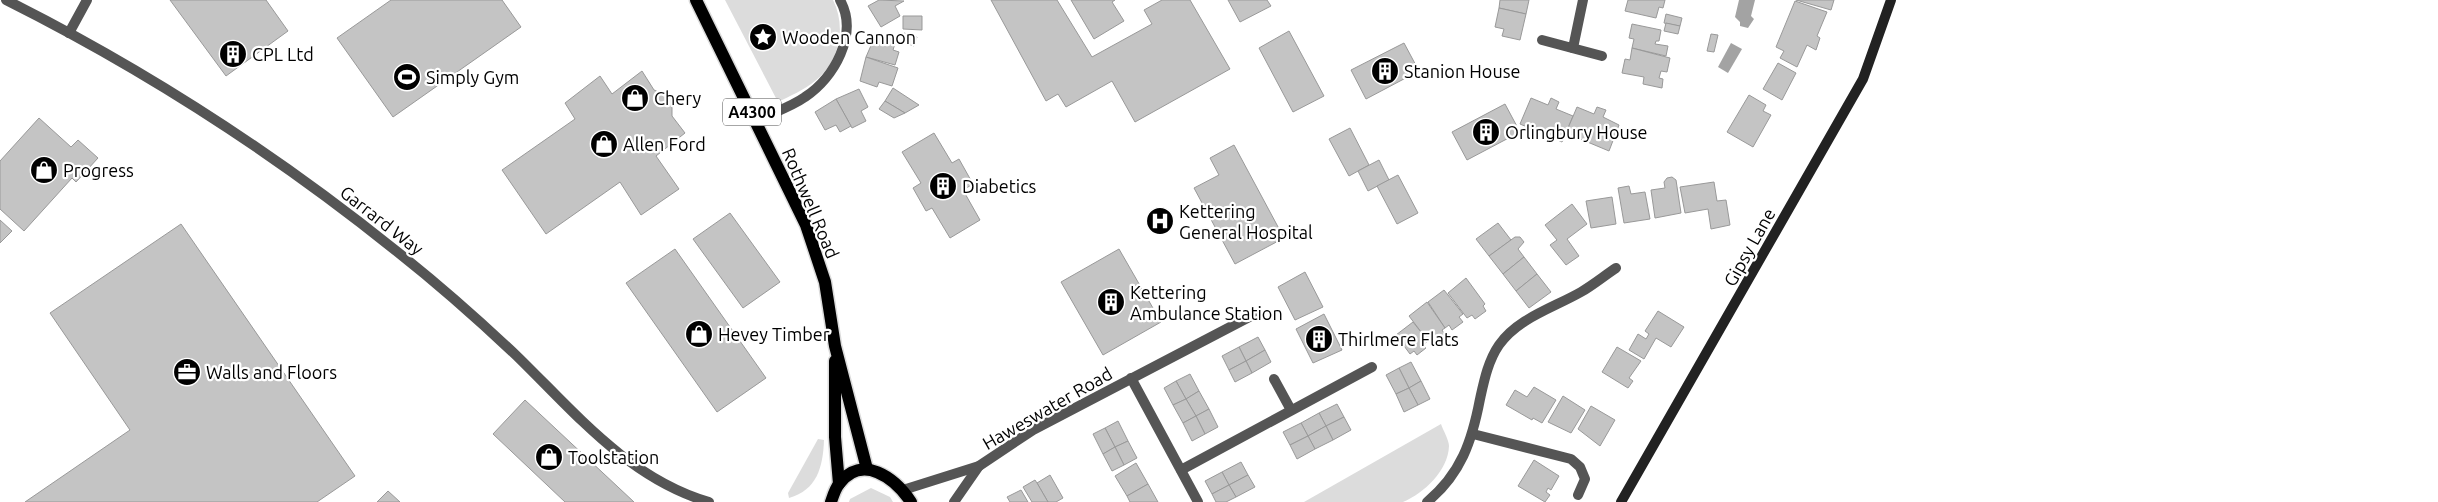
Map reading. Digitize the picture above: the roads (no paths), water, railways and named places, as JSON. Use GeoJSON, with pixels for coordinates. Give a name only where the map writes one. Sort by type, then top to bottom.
{"type":"FeatureCollection","features":[{"type":"Feature","properties":{"kind":"main road","name":"Rothwell Road"},"geometry":{"type":"LineString","coordinates":[[696,0],[806,225],[825,282],[835,346],[867,469]]}},
{"type":"Feature","properties":{"kind":"main road","name":"Gipsy Lane"},"geometry":{"type":"LineString","coordinates":[[1622,502],[1863,79],[1891,0]]}},
{"type":"Feature","properties":{"kind":"main road","name":"Rothwell Road"},"geometry":{"type":"LineString","coordinates":[[835,346],[833,395],[838,484]]}},
{"type":"Feature","properties":{"kind":"main road"},"geometry":{"type":"LineString","coordinates":[[838,484],[853,471],[867,469],[888,476],[903,490],[911,502]]}},
{"type":"Feature","properties":{"kind":"main road","name":"A4300"},"geometry":{"type":"LineString","coordinates":[[831,502],[838,484]]}},
{"type":"Feature","properties":{"kind":"street","name":"Garrard Way"},"geometry":{"type":"LineString","coordinates":[[6,0],[147,77],[294,173],[396,251],[458,303],[598,436],[636,467],[659,483],[686,496],[709,502]]}},
{"type":"Feature","properties":{"kind":"street"},"geometry":{"type":"LineString","coordinates":[[69,33],[87,0]]}},
{"type":"Feature","properties":{"kind":"street"},"geometry":{"type":"LineString","coordinates":[[756,121],[805,97],[835,68],[843,46],[846,29],[843,6],[840,0]]}},
{"type":"Feature","properties":{"kind":"street"},"geometry":{"type":"LineString","coordinates":[[1573,48],[1583,0]]}},
{"type":"Feature","properties":{"kind":"street"},"geometry":{"type":"LineString","coordinates":[[1542,40],[1602,56]]}},
{"type":"Feature","properties":{"kind":"street"},"geometry":{"type":"LineString","coordinates":[[1427,502],[1461,464],[1473,434],[1486,371],[1498,347],[1509,333],[1526,321],[1582,292],[1616,268]]}},
{"type":"Feature","properties":{"kind":"street","name":"Haweswater Road"},"geometry":{"type":"LineString","coordinates":[[903,490],[979,466],[1032,430],[1255,314]]}},
{"type":"Feature","properties":{"kind":"street"},"geometry":{"type":"LineString","coordinates":[[1181,470],[1372,367]]}},
{"type":"Feature","properties":{"kind":"street","name":"Haweswater Road"},"geometry":{"type":"LineString","coordinates":[[1131,378],[1198,502]]}},
{"type":"Feature","properties":{"kind":"street"},"geometry":{"type":"LineString","coordinates":[[1274,379],[1291,410]]}},
{"type":"Feature","properties":{"kind":"street"},"geometry":{"type":"LineString","coordinates":[[1473,434],[1571,459],[1580,467],[1585,479],[1578,495]]}},
{"type":"Feature","properties":{"kind":"street","name":"Haweswater Road"},"geometry":{"type":"LineString","coordinates":[[954,502],[979,466]]}},
{"type":"Feature","properties":{"kind":"place","name":"Wooden Cannon"},"geometry":{"type":"Point","coordinates":[763,37]}},
{"type":"Feature","properties":{"kind":"place","name":"CPL Ltd"},"geometry":{"type":"Point","coordinates":[233,54]}},
{"type":"Feature","properties":{"kind":"place","name":"Stanion House"},"geometry":{"type":"Point","coordinates":[1385,71]}},
{"type":"Feature","properties":{"kind":"place","name":"Simply Gym"},"geometry":{"type":"Point","coordinates":[407,77]}},
{"type":"Feature","properties":{"kind":"place","name":"Chery"},"geometry":{"type":"Point","coordinates":[635,98]}},
{"type":"Feature","properties":{"kind":"place","name":"Orlingbury House"},"geometry":{"type":"Point","coordinates":[1486,132]}},
{"type":"Feature","properties":{"kind":"place","name":"Allen Ford"},"geometry":{"type":"Point","coordinates":[604,144]}},
{"type":"Feature","properties":{"kind":"place","name":"Progress"},"geometry":{"type":"Point","coordinates":[44,170]}},
{"type":"Feature","properties":{"kind":"place","name":"Diabetics"},"geometry":{"type":"Point","coordinates":[943,186]}},
{"type":"Feature","properties":{"kind":"place","name":"Kettering General Hospital"},"geometry":{"type":"Point","coordinates":[1160,221]}},
{"type":"Feature","properties":{"kind":"place","name":"Kettering Ambulance Station"},"geometry":{"type":"Point","coordinates":[1111,302]}},
{"type":"Feature","properties":{"kind":"place","name":"Hevey Timber"},"geometry":{"type":"Point","coordinates":[699,334]}},
{"type":"Feature","properties":{"kind":"place","name":"Thirlmere Flats"},"geometry":{"type":"Point","coordinates":[1319,339]}},
{"type":"Feature","properties":{"kind":"place","name":"Walls and Floors"},"geometry":{"type":"Point","coordinates":[187,372]}},
{"type":"Feature","properties":{"kind":"place","name":"Toolstation"},"geometry":{"type":"Point","coordinates":[549,457]}}]}
